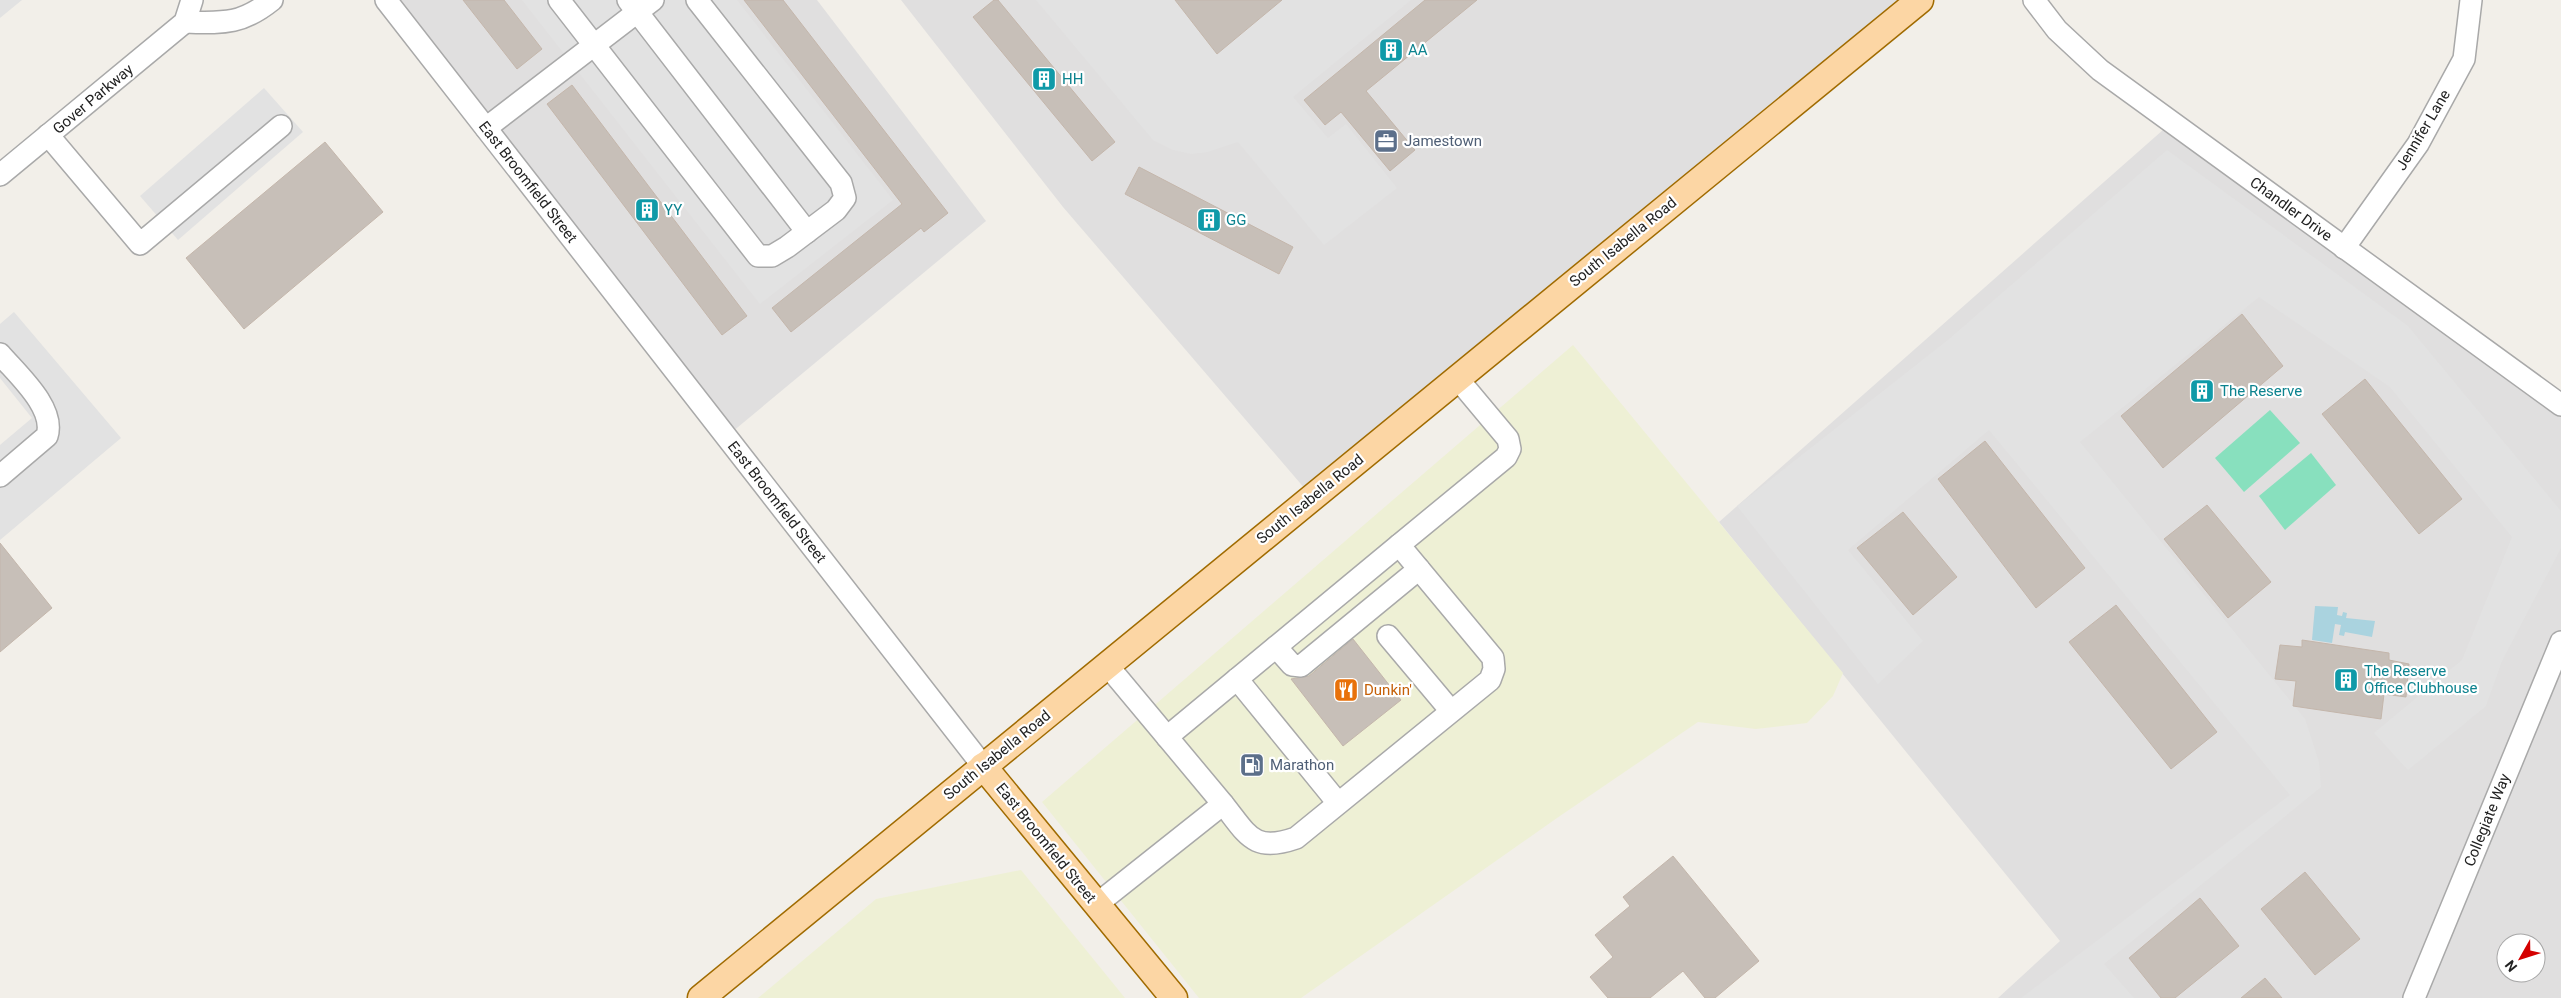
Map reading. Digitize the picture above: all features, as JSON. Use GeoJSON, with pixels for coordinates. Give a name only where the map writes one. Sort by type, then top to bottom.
{"type":"FeatureCollection","features":[{"type":"Feature","properties":{"kind":"main road","name":"South Isabella Road"},"geometry":{"type":"LineString","coordinates":[[701,998],[1920,0]]}},
{"type":"Feature","properties":{"kind":"main road","name":"East Broomfield Street"},"geometry":{"type":"LineString","coordinates":[[983,766],[1174,998]]}},
{"type":"Feature","properties":{"kind":"street"},"geometry":{"type":"LineString","coordinates":[[192,0],[185,22],[216,23],[242,20],[272,0]]}},
{"type":"Feature","properties":{"kind":"street","name":"East Broomfield Street"},"geometry":{"type":"LineString","coordinates":[[386,0],[983,766]]}},
{"type":"Feature","properties":{"kind":"street"},"geometry":{"type":"LineString","coordinates":[[559,0],[758,256],[772,256],[836,210],[845,198],[841,182],[697,0]]}},
{"type":"Feature","properties":{"kind":"street","name":"Chandler Drive"},"geometry":{"type":"LineString","coordinates":[[2034,0],[2057,30],[2100,70],[2561,405]]}},
{"type":"Feature","properties":{"kind":"street","name":"Jennifer Lane"},"geometry":{"type":"LineString","coordinates":[[2344,248],[2418,144],[2464,59],[2471,0]]}},
{"type":"Feature","properties":{"kind":"street"},"geometry":{"type":"LineString","coordinates":[[486,128],[595,46],[640,4],[807,232]]}},
{"type":"Feature","properties":{"kind":"street","name":"Gover Parkway"},"geometry":{"type":"LineString","coordinates":[[0,175],[185,22]]}},
{"type":"Feature","properties":{"kind":"street"},"geometry":{"type":"LineString","coordinates":[[48,135],[140,244],[281,126]]}},
{"type":"Feature","properties":{"kind":"street"},"geometry":{"type":"LineString","coordinates":[[0,354],[44,408],[50,428],[47,436],[0,476]]}},
{"type":"Feature","properties":{"kind":"street"},"geometry":{"type":"LineString","coordinates":[[1167,737],[1506,457],[1510,449],[1508,439],[1458,378]]}},
{"type":"Feature","properties":{"kind":"street"},"geometry":{"type":"LineString","coordinates":[[1107,665],[1257,842],[1275,846],[1296,838],[1490,680],[1494,669],[1493,658],[1399,545]]}},
{"type":"Feature","properties":{"kind":"street"},"geometry":{"type":"LineString","coordinates":[[1276,647],[1292,665],[1301,666],[1419,569]]}},
{"type":"Feature","properties":{"kind":"street"},"geometry":{"type":"LineString","coordinates":[[1388,636],[1452,711]]}},
{"type":"Feature","properties":{"kind":"street","name":"Collegiate Way"},"geometry":{"type":"LineString","coordinates":[[2414,998],[2561,642]]}},
{"type":"Feature","properties":{"kind":"street"},"geometry":{"type":"LineString","coordinates":[[1237,679],[1338,804]]}},
{"type":"Feature","properties":{"kind":"street"},"geometry":{"type":"LineString","coordinates":[[1097,904],[1223,804]]}},
{"type":"Feature","properties":{"kind":"shaded area"},"geometry":{"type":"Polygon","coordinates":[[[0,0],[22,0],[0,18],[0,0]]]}},
{"type":"Feature","properties":{"kind":"shaded area"},"geometry":{"type":"Polygon","coordinates":[[[386,0],[817,0],[986,221],[726,437],[386,0]]]}},
{"type":"Feature","properties":{"kind":"shaded area"},"geometry":{"type":"Polygon","coordinates":[[[522,0],[737,0],[893,200],[760,304],[522,0]]]}},
{"type":"Feature","properties":{"kind":"shaded area"},"geometry":{"type":"Polygon","coordinates":[[[901,0],[1920,0],[1312,497],[1063,207],[901,0]]]}},
{"type":"Feature","properties":{"kind":"shaded area"},"geometry":{"type":"Polygon","coordinates":[[[1036,0],[1411,0],[1293,97],[1328,138],[1346,124],[1397,188],[1324,245],[1238,142],[1208,152],[1191,154],[1173,150],[1153,140],[1036,0]]]}},
{"type":"Feature","properties":{"kind":"shaded area"},"geometry":{"type":"Polygon","coordinates":[[[264,88],[303,132],[178,240],[140,196],[264,88]]]}},
{"type":"Feature","properties":{"kind":"shaded area","name":"The Reserve"},"geometry":{"type":"Polygon","coordinates":[[[2172,122],[2561,405],[2561,998],[1998,998],[2060,941],[1719,522],[2172,122]]]}},
{"type":"Feature","properties":{"kind":"shaded area"},"geometry":{"type":"Polygon","coordinates":[[[2167,150],[2408,326],[2561,511],[2561,548],[2502,661],[2486,706],[2408,770],[2374,733],[2462,660],[2512,537],[2390,387],[2259,297],[2080,442],[2305,719],[2319,762],[2321,787],[2104,964],[2134,998],[2021,998],[2290,795],[1989,430],[1848,550],[1923,641],[1878,684],[1737,506],[1949,339],[2167,150]]]}},
{"type":"Feature","properties":{"kind":"shaded area"},"geometry":{"type":"Polygon","coordinates":[[[14,312],[121,438],[0,540],[0,445],[32,418],[0,378],[0,324],[14,312]]]}},
{"type":"Feature","properties":{"kind":"green space"},"geometry":{"type":"Polygon","coordinates":[[[1573,345],[1843,673],[1833,696],[1807,723],[1756,729],[1698,722],[1557,818],[1301,998],[1199,998],[1042,802],[1573,345]]]}},
{"type":"Feature","properties":{"kind":"green space"},"geometry":{"type":"Polygon","coordinates":[[[2270,410],[2300,443],[2244,492],[2215,458],[2270,410]]]}},
{"type":"Feature","properties":{"kind":"green space"},"geometry":{"type":"Polygon","coordinates":[[[2311,453],[2336,485],[2285,530],[2259,496],[2311,453]]]}},
{"type":"Feature","properties":{"kind":"green space"},"geometry":{"type":"Polygon","coordinates":[[[1021,870],[1125,998],[758,998],[876,899],[1021,870]]]}},
{"type":"Feature","properties":{"kind":"water"},"geometry":{"type":"Polygon","coordinates":[[[2315,606],[2338,607],[2337,615],[2342,616],[2343,612],[2347,613],[2346,618],[2375,621],[2372,637],[2345,632],[2344,636],[2339,635],[2341,625],[2335,624],[2332,643],[2312,640],[2315,606]]]}},
{"type":"Feature","properties":{"kind":"building"},"geometry":{"type":"Polygon","coordinates":[[[463,0],[504,0],[542,49],[517,69],[463,0]]]}},
{"type":"Feature","properties":{"kind":"building"},"geometry":{"type":"Polygon","coordinates":[[[744,0],[783,0],[948,213],[924,232],[921,228],[791,332],[772,308],[902,204],[744,0]]]}},
{"type":"Feature","properties":{"kind":"building","name":"HH"},"geometry":{"type":"Polygon","coordinates":[[[994,0],[998,0],[1115,142],[1092,161],[973,17],[994,0]]]}},
{"type":"Feature","properties":{"kind":"building"},"geometry":{"type":"Polygon","coordinates":[[[1175,0],[1282,0],[1217,54],[1175,0]]]}},
{"type":"Feature","properties":{"kind":"building","name":"AA"},"geometry":{"type":"Polygon","coordinates":[[[1425,0],[1477,0],[1366,91],[1415,150],[1390,171],[1341,112],[1325,125],[1304,100],[1425,0]]]}},
{"type":"Feature","properties":{"kind":"building","name":"YY"},"geometry":{"type":"Polygon","coordinates":[[[572,85],[747,316],[722,335],[547,104],[572,85]]]}},
{"type":"Feature","properties":{"kind":"building"},"geometry":{"type":"Polygon","coordinates":[[[325,142],[383,212],[244,329],[186,258],[325,142]]]}},
{"type":"Feature","properties":{"kind":"building","name":"GG"},"geometry":{"type":"Polygon","coordinates":[[[1139,167],[1293,247],[1279,274],[1125,194],[1139,167]]]}},
{"type":"Feature","properties":{"kind":"building","name":"The Reserve"},"geometry":{"type":"Polygon","coordinates":[[[2242,314],[2283,366],[2163,468],[2121,416],[2242,314]]]}},
{"type":"Feature","properties":{"kind":"building","name":"The Reserve"},"geometry":{"type":"Polygon","coordinates":[[[2365,379],[2462,499],[2419,534],[2322,414],[2365,379]]]}},
{"type":"Feature","properties":{"kind":"building"},"geometry":{"type":"Polygon","coordinates":[[[1985,441],[2085,568],[2036,608],[1938,479],[1985,441]]]}},
{"type":"Feature","properties":{"kind":"building"},"geometry":{"type":"Polygon","coordinates":[[[2207,505],[2271,582],[2228,618],[2164,539],[2207,505]]]}},
{"type":"Feature","properties":{"kind":"building"},"geometry":{"type":"Polygon","coordinates":[[[1903,512],[1957,577],[1913,615],[1857,548],[1903,512]]]}},
{"type":"Feature","properties":{"kind":"building"},"geometry":{"type":"Polygon","coordinates":[[[0,543],[52,608],[0,652],[0,543]]]}},
{"type":"Feature","properties":{"kind":"building"},"geometry":{"type":"Polygon","coordinates":[[[2116,605],[2217,732],[2171,769],[2069,642],[2116,605]]]}},
{"type":"Feature","properties":{"kind":"building","name":"Dunkin'"},"geometry":{"type":"Polygon","coordinates":[[[1353,639],[1401,700],[1343,746],[1291,679],[1309,676],[1353,639]]]}},
{"type":"Feature","properties":{"kind":"building","name":"The Reserve Office Clubhouse"},"geometry":{"type":"Polygon","coordinates":[[[2302,640],[2389,653],[2389,660],[2409,664],[2406,697],[2384,694],[2381,719],[2293,706],[2296,681],[2275,679],[2280,645],[2302,647],[2302,640]]]}},
{"type":"Feature","properties":{"kind":"building"},"geometry":{"type":"Polygon","coordinates":[[[1673,856],[1759,961],[1715,998],[1705,998],[1683,971],[1650,998],[1608,998],[1590,977],[1613,957],[1595,935],[1630,906],[1623,897],[1673,856]]]}},
{"type":"Feature","properties":{"kind":"building"},"geometry":{"type":"Polygon","coordinates":[[[2305,872],[2360,939],[2315,975],[2261,909],[2305,872]]]}},
{"type":"Feature","properties":{"kind":"building"},"geometry":{"type":"Polygon","coordinates":[[[2200,898],[2239,946],[2175,998],[2161,998],[2129,958],[2200,898]]]}},
{"type":"Feature","properties":{"kind":"building"},"geometry":{"type":"Polygon","coordinates":[[[2265,978],[2282,998],[2241,998],[2265,978]]]}},
{"type":"Feature","properties":{"kind":"place","name":"AA"},"geometry":{"type":"Point","coordinates":[1391,50]}},
{"type":"Feature","properties":{"kind":"place","name":"HH"},"geometry":{"type":"Point","coordinates":[1044,79]}},
{"type":"Feature","properties":{"kind":"place","name":"Jamestown"},"geometry":{"type":"Point","coordinates":[1386,141]}},
{"type":"Feature","properties":{"kind":"place","name":"YY"},"geometry":{"type":"Point","coordinates":[647,210]}},
{"type":"Feature","properties":{"kind":"place","name":"GG"},"geometry":{"type":"Point","coordinates":[1209,220]}},
{"type":"Feature","properties":{"kind":"place","name":"The Reserve"},"geometry":{"type":"Point","coordinates":[2202,391]}},
{"type":"Feature","properties":{"kind":"place","name":"The Reserve Office Clubhouse"},"geometry":{"type":"Point","coordinates":[2346,680]}},
{"type":"Feature","properties":{"kind":"place","name":"Dunkin'"},"geometry":{"type":"Point","coordinates":[1346,690]}},
{"type":"Feature","properties":{"kind":"place","name":"Marathon"},"geometry":{"type":"Point","coordinates":[1252,765]}}]}
